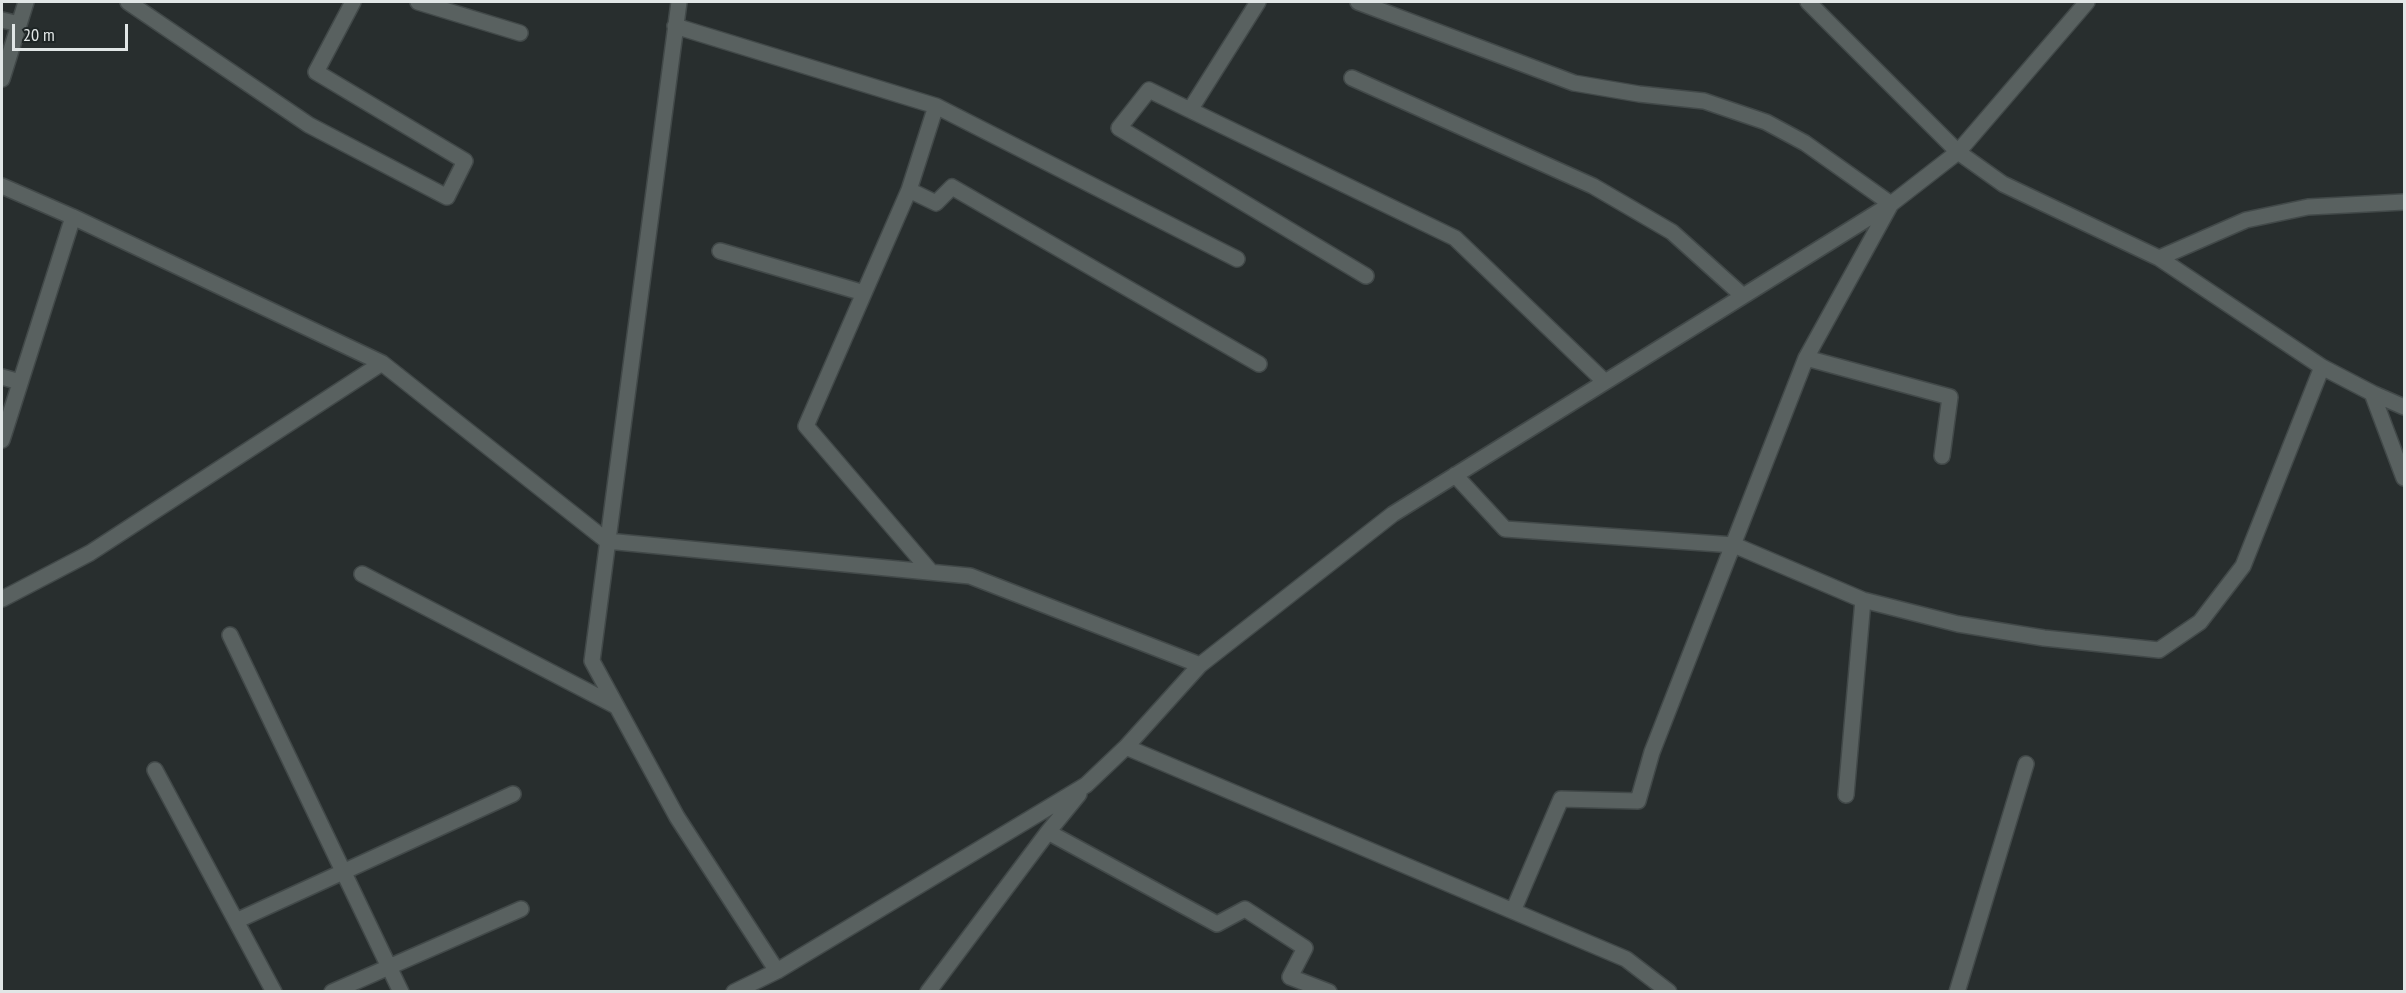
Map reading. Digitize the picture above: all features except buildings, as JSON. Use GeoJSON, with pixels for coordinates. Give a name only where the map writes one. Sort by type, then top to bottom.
{"type":"FeatureCollection","features":[{"type":"Feature","properties":{"kind":"street"},"geometry":{"type":"LineString","coordinates":[[2,79],[26,2]]}},
{"type":"Feature","properties":{"kind":"street"},"geometry":{"type":"LineString","coordinates":[[128,2],[309,125],[447,197],[465,161],[316,72],[353,2]]}},
{"type":"Feature","properties":{"kind":"street"},"geometry":{"type":"LineString","coordinates":[[418,2],[520,33]]}},
{"type":"Feature","properties":{"kind":"street"},"geometry":{"type":"LineString","coordinates":[[679,2],[592,661],[677,817],[777,971]]}},
{"type":"Feature","properties":{"kind":"street"},"geometry":{"type":"LineString","coordinates":[[1190,110],[1258,2]]}},
{"type":"Feature","properties":{"kind":"street"},"geometry":{"type":"LineString","coordinates":[[1358,2],[1574,83],[1639,94],[1704,100],[1766,122],[1805,143],[1891,204]]}},
{"type":"Feature","properties":{"kind":"street"},"geometry":{"type":"LineString","coordinates":[[1808,2],[1958,152],[2003,184],[2159,258],[2322,367],[2404,407]]}},
{"type":"Feature","properties":{"kind":"street"},"geometry":{"type":"LineString","coordinates":[[928,992],[1086,784],[1126,747],[1200,665],[1393,514],[1891,204],[1958,152],[2087,2]]}},
{"type":"Feature","properties":{"kind":"street"},"geometry":{"type":"LineString","coordinates":[[2,20],[19,24]]}},
{"type":"Feature","properties":{"kind":"street"},"geometry":{"type":"LineString","coordinates":[[675,26],[936,106],[1237,259]]}},
{"type":"Feature","properties":{"kind":"street"},"geometry":{"type":"LineString","coordinates":[[1352,78],[1593,186],[1672,232],[1743,296]]}},
{"type":"Feature","properties":{"kind":"street"},"geometry":{"type":"LineString","coordinates":[[1366,276],[1119,128],[1149,90],[1455,238],[1604,381]]}},
{"type":"Feature","properties":{"kind":"street"},"geometry":{"type":"LineString","coordinates":[[931,572],[806,426],[909,190],[936,106]]}},
{"type":"Feature","properties":{"kind":"street"},"geometry":{"type":"LineString","coordinates":[[2,186],[73,217],[382,363],[607,540],[970,576],[1200,665]]}},
{"type":"Feature","properties":{"kind":"street"},"geometry":{"type":"LineString","coordinates":[[909,190],[936,203],[951,187],[1259,364]]}},
{"type":"Feature","properties":{"kind":"street"},"geometry":{"type":"LineString","coordinates":[[2159,258],[2246,220],[2308,207],[2404,202]]}},
{"type":"Feature","properties":{"kind":"street"},"geometry":{"type":"LineString","coordinates":[[1513,910],[1560,799],[1638,801],[1652,752],[1806,358],[1891,204]]}},
{"type":"Feature","properties":{"kind":"street"},"geometry":{"type":"LineString","coordinates":[[2,440],[73,217]]}},
{"type":"Feature","properties":{"kind":"street"},"geometry":{"type":"LineString","coordinates":[[720,251],[864,293]]}},
{"type":"Feature","properties":{"kind":"street"},"geometry":{"type":"LineString","coordinates":[[1806,358],[1950,397],[1942,456]]}},
{"type":"Feature","properties":{"kind":"street"},"geometry":{"type":"LineString","coordinates":[[2,599],[90,554],[382,363]]}},
{"type":"Feature","properties":{"kind":"street"},"geometry":{"type":"LineString","coordinates":[[1455,475],[1505,529],[1734,544],[1863,600],[1958,624],[2044,638],[2159,650],[2200,622],[2243,566],[2322,367]]}},
{"type":"Feature","properties":{"kind":"street"},"geometry":{"type":"LineString","coordinates":[[2,376],[21,381]]}},
{"type":"Feature","properties":{"kind":"street"},"geometry":{"type":"LineString","coordinates":[[2372,393],[2404,478]]}},
{"type":"Feature","properties":{"kind":"street"},"geometry":{"type":"LineString","coordinates":[[362,574],[616,706]]}},
{"type":"Feature","properties":{"kind":"street"},"geometry":{"type":"LineString","coordinates":[[1846,795],[1863,600]]}},
{"type":"Feature","properties":{"kind":"street"},"geometry":{"type":"LineString","coordinates":[[231,635],[401,992]]}},
{"type":"Feature","properties":{"kind":"street"},"geometry":{"type":"LineString","coordinates":[[1126,747],[1626,959],[1669,992]]}},
{"type":"Feature","properties":{"kind":"street"},"geometry":{"type":"LineString","coordinates":[[1957,992],[2026,764]]}},
{"type":"Feature","properties":{"kind":"street"},"geometry":{"type":"LineString","coordinates":[[155,770],[274,992]]}},
{"type":"Feature","properties":{"kind":"street"},"geometry":{"type":"LineString","coordinates":[[734,992],[777,971],[1086,784]]}},
{"type":"Feature","properties":{"kind":"street"},"geometry":{"type":"LineString","coordinates":[[236,921],[513,794]]}},
{"type":"Feature","properties":{"kind":"street"},"geometry":{"type":"LineString","coordinates":[[1048,832],[1216,924],[1245,909],[1305,948],[1290,977],[1329,992]]}},
{"type":"Feature","properties":{"kind":"street"},"geometry":{"type":"LineString","coordinates":[[332,992],[522,909]]}}]}
